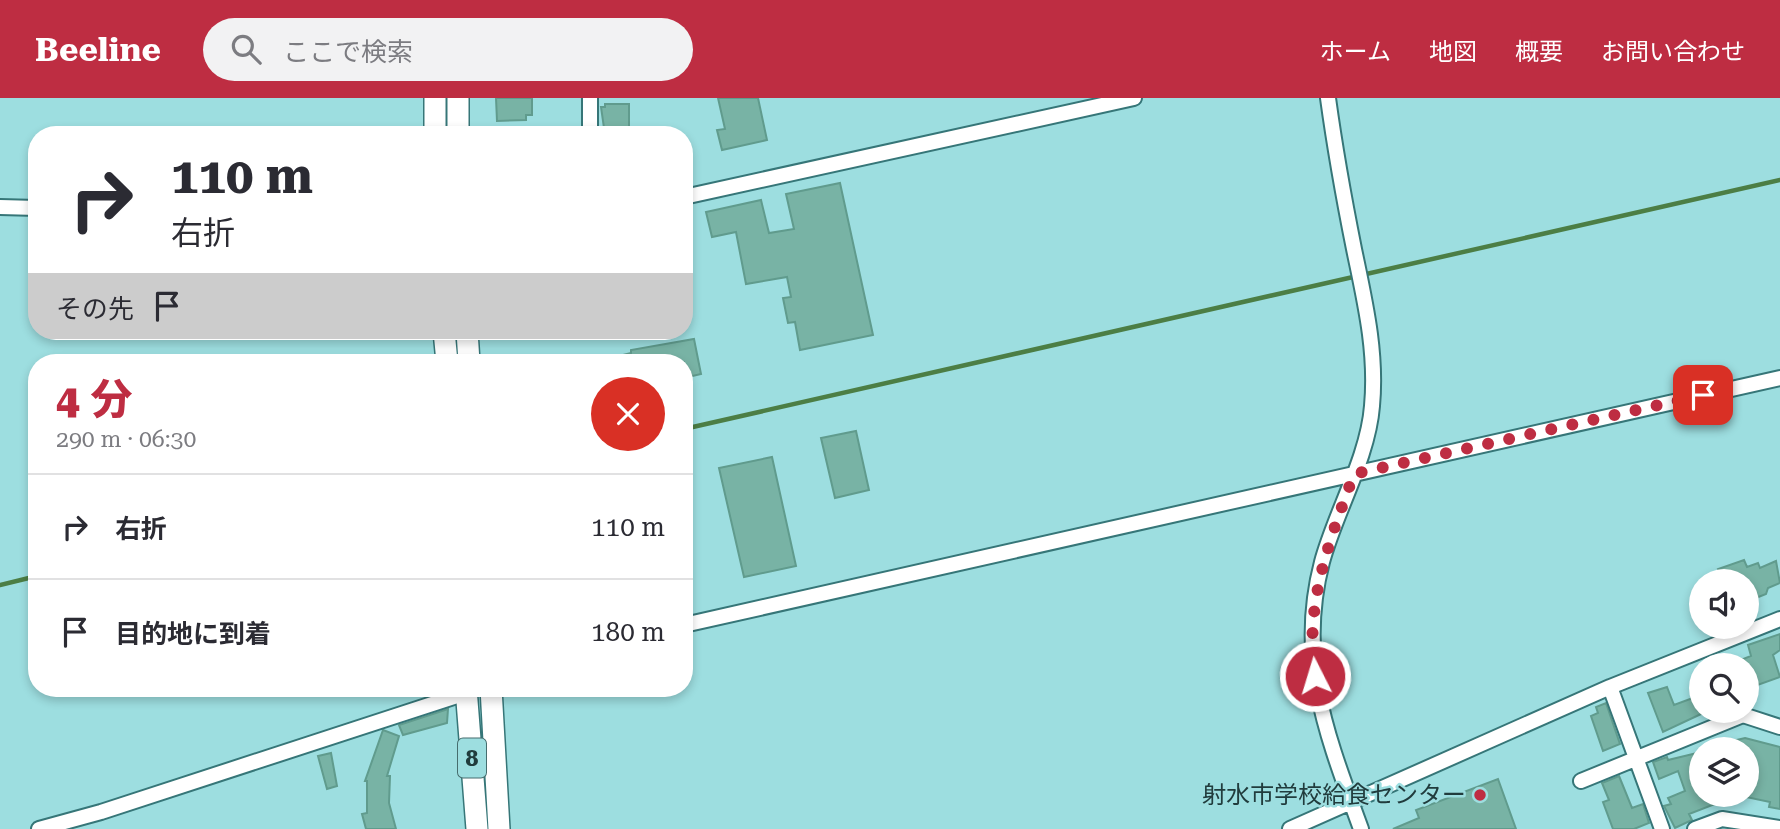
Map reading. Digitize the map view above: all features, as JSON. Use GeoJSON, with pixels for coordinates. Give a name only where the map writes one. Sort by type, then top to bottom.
{"type":"FeatureCollection","features":[{"type":"Feature","properties":{"kind":"highway"},"geometry":{"type":"LineString","coordinates":[[435,98],[435,126]]}},
{"type":"Feature","properties":{"kind":"highway"},"geometry":{"type":"LineString","coordinates":[[458,98],[458,126]]}},
{"type":"Feature","properties":{"kind":"highway","name":"8"},"geometry":{"type":"LineString","coordinates":[[467,697],[476,824]]}},
{"type":"Feature","properties":{"kind":"highway","name":"8"},"geometry":{"type":"LineString","coordinates":[[491,697],[494,766],[501,829]]}},
{"type":"Feature","properties":{"kind":"street"},"geometry":{"type":"LineString","coordinates":[[590,98],[590,126]]}},
{"type":"Feature","properties":{"kind":"street"},"geometry":{"type":"LineString","coordinates":[[693,195],[1133,98]]}},
{"type":"Feature","properties":{"kind":"street"},"geometry":{"type":"LineString","coordinates":[[1328,98],[1354,248],[1369,313],[1372,409],[1354,474],[1322,562],[1312,654],[1322,721],[1361,829]]}},
{"type":"Feature","properties":{"kind":"street"},"geometry":{"type":"LineString","coordinates":[[0,207],[28,208]]}},
{"type":"Feature","properties":{"kind":"street"},"geometry":{"type":"LineString","coordinates":[[693,623],[1780,378]]}},
{"type":"Feature","properties":{"kind":"street"},"geometry":{"type":"LineString","coordinates":[[1290,829],[1610,687],[1780,619]]}},
{"type":"Feature","properties":{"kind":"street"},"geometry":{"type":"LineString","coordinates":[[1610,687],[1662,829]]}},
{"type":"Feature","properties":{"kind":"street"},"geometry":{"type":"LineString","coordinates":[[39,829],[100,812],[445,697]]}},
{"type":"Feature","properties":{"kind":"street"},"geometry":{"type":"LineString","coordinates":[[1581,781],[1743,715],[1780,727]]}},
{"type":"Feature","properties":{"kind":"street"},"geometry":{"type":"LineString","coordinates":[[1695,829],[1723,820],[1780,828]]}},
{"type":"Feature","properties":{"kind":"building"},"geometry":{"type":"Polygon","coordinates":[[[496,98],[532,98],[532,115],[526,115],[526,120],[497,121],[496,98]]]}},
{"type":"Feature","properties":{"kind":"building"},"geometry":{"type":"Polygon","coordinates":[[[718,98],[758,98],[767,140],[722,150],[717,130],[725,129],[718,98]]]}},
{"type":"Feature","properties":{"kind":"building"},"geometry":{"type":"Polygon","coordinates":[[[605,104],[629,104],[629,126],[604,126],[601,107],[605,107],[605,104]]]}},
{"type":"Feature","properties":{"kind":"building"},"geometry":{"type":"Polygon","coordinates":[[[840,183],[873,335],[800,350],[795,322],[788,323],[783,298],[791,297],[787,277],[746,284],[736,232],[712,237],[706,212],[761,200],[769,233],[794,229],[786,194],[840,183]]]}},
{"type":"Feature","properties":{"kind":"building"},"geometry":{"type":"Polygon","coordinates":[[[693,339],[701,374],[693,376],[693,354],[627,354],[631,353],[631,350],[693,339]]]}},
{"type":"Feature","properties":{"kind":"building"},"geometry":{"type":"Polygon","coordinates":[[[856,431],[869,490],[835,498],[821,438],[856,431]]]}},
{"type":"Feature","properties":{"kind":"building"},"geometry":{"type":"Polygon","coordinates":[[[772,457],[796,566],[744,577],[719,468],[772,457]]]}},
{"type":"Feature","properties":{"kind":"building"},"geometry":{"type":"Polygon","coordinates":[[[1744,560],[1747,567],[1758,563],[1760,568],[1776,561],[1780,583],[1768,588],[1766,594],[1759,597],[1759,569],[1718,569],[1744,560]]]}},
{"type":"Feature","properties":{"kind":"building"},"geometry":{"type":"Polygon","coordinates":[[[1780,634],[1780,650],[1773,655],[1780,677],[1759,684],[1759,653],[1750,653],[1748,645],[1780,634]]]}},
{"type":"Feature","properties":{"kind":"building"},"geometry":{"type":"Polygon","coordinates":[[[1667,687],[1674,705],[1689,699],[1689,720],[1663,732],[1648,693],[1667,687]]]}},
{"type":"Feature","properties":{"kind":"building"},"geometry":{"type":"Polygon","coordinates":[[[1606,703],[1620,744],[1603,751],[1591,716],[1598,713],[1596,707],[1606,703]]]}},
{"type":"Feature","properties":{"kind":"building"},"geometry":{"type":"Polygon","coordinates":[[[448,709],[447,723],[403,735],[399,725],[448,709]]]}},
{"type":"Feature","properties":{"kind":"building"},"geometry":{"type":"Polygon","coordinates":[[[383,730],[399,736],[387,776],[390,776],[389,803],[396,829],[366,829],[362,814],[367,813],[365,781],[383,730]]]}},
{"type":"Feature","properties":{"kind":"building"},"geometry":{"type":"Polygon","coordinates":[[[1759,742],[1780,747],[1780,809],[1769,807],[1770,802],[1759,800],[1759,742]]]}},
{"type":"Feature","properties":{"kind":"building"},"geometry":{"type":"Polygon","coordinates":[[[331,753],[337,786],[327,789],[318,756],[331,753]]]}},
{"type":"Feature","properties":{"kind":"building"},"geometry":{"type":"Polygon","coordinates":[[[1689,755],[1689,807],[1707,807],[1689,814],[1692,820],[1675,828],[1664,806],[1671,804],[1668,798],[1685,791],[1678,771],[1659,779],[1653,762],[1667,757],[1668,760],[1689,755]]]}},
{"type":"Feature","properties":{"kind":"building"},"geometry":{"type":"Polygon","coordinates":[[[1619,776],[1632,808],[1643,804],[1649,823],[1634,829],[1613,829],[1603,802],[1609,800],[1602,783],[1619,776]]]}},
{"type":"Feature","properties":{"kind":"building","name":"射水市学校給食センター"},"geometry":{"type":"Polygon","coordinates":[[[1498,779],[1516,829],[1393,829],[1419,818],[1416,810],[1498,779]]]}},
{"type":"Feature","properties":{"kind":"waterway"},"geometry":{"type":"LineString","coordinates":[[693,427],[1780,180]]}},
{"type":"Feature","properties":{"kind":"waterway"},"geometry":{"type":"LineString","coordinates":[[0,585],[28,578]]}},
{"type":"Feature","properties":{"kind":"place","name":"射水市学校給食センター"},"geometry":{"type":"Point","coordinates":[1480,795]}},
{"type":"Feature","properties":{"kind":"route"},"geometry":{"type":"LineString","coordinates":[[1315,676],[1312,654],[1314,613],[1322,562],[1354,474],[1703,395]]}}]}
